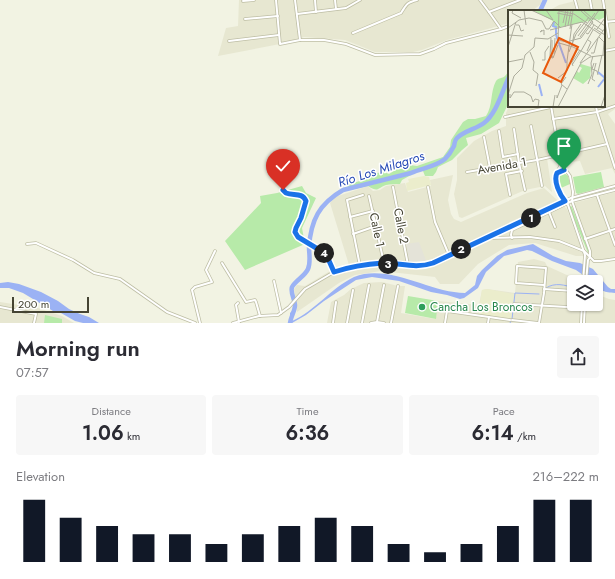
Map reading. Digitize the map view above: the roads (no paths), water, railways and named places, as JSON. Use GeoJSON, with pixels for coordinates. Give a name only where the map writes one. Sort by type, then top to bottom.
{"type":"FeatureCollection","features":[{"type":"Feature","properties":{"kind":"street"},"geometry":{"type":"LineString","coordinates":[[243,1],[254,0]]}},
{"type":"Feature","properties":{"kind":"street"},"geometry":{"type":"LineString","coordinates":[[276,0],[280,44],[300,40],[324,40],[346,44],[375,55],[420,54],[446,43],[508,26]]}},
{"type":"Feature","properties":{"kind":"street"},"geometry":{"type":"LineString","coordinates":[[295,0],[300,40]]}},
{"type":"Feature","properties":{"kind":"street"},"geometry":{"type":"LineString","coordinates":[[315,0],[316,12]]}},
{"type":"Feature","properties":{"kind":"street"},"geometry":{"type":"LineString","coordinates":[[335,0],[336,9]]}},
{"type":"Feature","properties":{"kind":"street"},"geometry":{"type":"LineString","coordinates":[[297,14],[346,8],[360,0]]}},
{"type":"Feature","properties":{"kind":"street"},"geometry":{"type":"LineString","coordinates":[[353,34],[401,13],[404,6],[417,0]]}},
{"type":"Feature","properties":{"kind":"street"},"geometry":{"type":"LineString","coordinates":[[480,0],[501,29]]}},
{"type":"Feature","properties":{"kind":"street"},"geometry":{"type":"LineString","coordinates":[[489,12],[520,0]]}},
{"type":"Feature","properties":{"kind":"street"},"geometry":{"type":"LineString","coordinates":[[575,0],[578,10]]}},
{"type":"Feature","properties":{"kind":"street"},"geometry":{"type":"LineString","coordinates":[[590,0],[592,10]]}},
{"type":"Feature","properties":{"kind":"street"},"geometry":{"type":"LineString","coordinates":[[603,0],[604,10]]}},
{"type":"Feature","properties":{"kind":"street"},"geometry":{"type":"LineString","coordinates":[[246,19],[278,16]]}},
{"type":"Feature","properties":{"kind":"street"},"geometry":{"type":"LineString","coordinates":[[609,37],[605,22],[615,20]]}},
{"type":"Feature","properties":{"kind":"street"},"geometry":{"type":"LineString","coordinates":[[230,41],[279,35]]}},
{"type":"Feature","properties":{"kind":"street"},"geometry":{"type":"LineString","coordinates":[[605,51],[615,49]]}},
{"type":"Feature","properties":{"kind":"street"},"geometry":{"type":"LineString","coordinates":[[554,119],[597,112],[615,106]]}},
{"type":"Feature","properties":{"kind":"street"},"geometry":{"type":"LineString","coordinates":[[506,117],[551,107],[561,163],[565,171],[570,176],[573,192],[572,200],[590,257],[587,275]]}},
{"type":"Feature","properties":{"kind":"street"},"geometry":{"type":"LineString","coordinates":[[596,107],[615,168]]}},
{"type":"Feature","properties":{"kind":"street"},"geometry":{"type":"LineString","coordinates":[[531,126],[542,186]]}},
{"type":"Feature","properties":{"kind":"street"},"geometry":{"type":"LineString","coordinates":[[514,129],[525,190]]}},
{"type":"Feature","properties":{"kind":"street"},"geometry":{"type":"LineString","coordinates":[[499,130],[503,157],[518,154]]}},
{"type":"Feature","properties":{"kind":"street"},"geometry":{"type":"LineString","coordinates":[[484,137],[490,168]]}},
{"type":"Feature","properties":{"kind":"street","name":"Avenida 1"},"geometry":{"type":"LineString","coordinates":[[467,172],[537,160],[607,144]]}},
{"type":"Feature","properties":{"kind":"street"},"geometry":{"type":"LineString","coordinates":[[561,163],[555,177],[584,251],[584,275]]}},
{"type":"Feature","properties":{"kind":"street"},"geometry":{"type":"LineString","coordinates":[[510,195],[506,174],[522,171]]}},
{"type":"Feature","properties":{"kind":"street"},"geometry":{"type":"LineString","coordinates":[[557,173],[565,171]]}},
{"type":"Feature","properties":{"kind":"street"},"geometry":{"type":"LineString","coordinates":[[512,230],[572,200],[615,186]]}},
{"type":"Feature","properties":{"kind":"street","name":"Calle 2"},"geometry":{"type":"LineString","coordinates":[[393,187],[408,265]]}},
{"type":"Feature","properties":{"kind":"street"},"geometry":{"type":"LineString","coordinates":[[428,187],[435,222],[449,255]]}},
{"type":"Feature","properties":{"kind":"street"},"geometry":{"type":"LineString","coordinates":[[283,190],[288,194],[303,196],[306,201],[303,214],[295,232],[298,237],[326,254],[334,272]]}},
{"type":"Feature","properties":{"kind":"street"},"geometry":{"type":"LineString","coordinates":[[572,200],[615,190]]}},
{"type":"Feature","properties":{"kind":"street"},"geometry":{"type":"LineString","coordinates":[[360,266],[347,200],[363,195]]}},
{"type":"Feature","properties":{"kind":"street"},"geometry":{"type":"LineString","coordinates":[[597,195],[615,245]]}},
{"type":"Feature","properties":{"kind":"street","name":"Calle 1"},"geometry":{"type":"LineString","coordinates":[[369,196],[384,263]]}},
{"type":"Feature","properties":{"kind":"street"},"geometry":{"type":"LineString","coordinates":[[233,323],[260,316],[281,314],[305,289],[334,272],[360,266],[384,263],[417,267],[427,266],[566,203]]}},
{"type":"Feature","properties":{"kind":"street"},"geometry":{"type":"LineString","coordinates":[[350,217],[373,210]]}},
{"type":"Feature","properties":{"kind":"street"},"geometry":{"type":"LineString","coordinates":[[549,212],[555,227]]}},
{"type":"Feature","properties":{"kind":"street"},"geometry":{"type":"LineString","coordinates":[[353,234],[376,226]]}},
{"type":"Feature","properties":{"kind":"street"},"geometry":{"type":"LineString","coordinates":[[585,239],[615,229]]}},
{"type":"Feature","properties":{"kind":"street"},"geometry":{"type":"LineString","coordinates":[[512,230],[512,238]]}},
{"type":"Feature","properties":{"kind":"street"},"geometry":{"type":"LineString","coordinates":[[487,238],[530,237],[559,241],[584,251],[594,260],[599,261],[615,259]]}},
{"type":"Feature","properties":{"kind":"street"},"geometry":{"type":"LineString","coordinates":[[27,244],[36,243],[73,260],[94,273],[120,279],[167,312],[196,323]]}},
{"type":"Feature","properties":{"kind":"street"},"geometry":{"type":"LineString","coordinates":[[200,323],[192,290],[195,287],[212,282],[206,270],[215,251]]}},
{"type":"Feature","properties":{"kind":"street"},"geometry":{"type":"LineString","coordinates":[[222,263],[246,302],[255,300],[260,316]]}},
{"type":"Feature","properties":{"kind":"street"},"geometry":{"type":"LineString","coordinates":[[445,323],[447,311],[538,323],[542,306],[546,268],[518,266],[516,283],[544,285]]}},
{"type":"Feature","properties":{"kind":"street"},"geometry":{"type":"LineString","coordinates":[[274,281],[281,314]]}},
{"type":"Feature","properties":{"kind":"street"},"geometry":{"type":"LineString","coordinates":[[362,323],[369,284]]}},
{"type":"Feature","properties":{"kind":"street"},"geometry":{"type":"LineString","coordinates":[[377,322],[384,285]]}},
{"type":"Feature","properties":{"kind":"street"},"geometry":{"type":"LineString","coordinates":[[391,323],[398,286]]}},
{"type":"Feature","properties":{"kind":"street"},"geometry":{"type":"LineString","coordinates":[[544,289],[567,291]]}},
{"type":"Feature","properties":{"kind":"street"},"geometry":{"type":"LineString","coordinates":[[347,323],[353,290]]}},
{"type":"Feature","properties":{"kind":"street"},"geometry":{"type":"LineString","coordinates":[[333,323],[336,302]]}},
{"type":"Feature","properties":{"kind":"street"},"geometry":{"type":"LineString","coordinates":[[238,303],[236,305],[239,322]]}},
{"type":"Feature","properties":{"kind":"street"},"geometry":{"type":"LineString","coordinates":[[514,304],[567,307]]}},
{"type":"Feature","properties":{"kind":"street"},"geometry":{"type":"LineString","coordinates":[[0,307],[36,314],[34,323]]}},
{"type":"Feature","properties":{"kind":"street"},"geometry":{"type":"LineString","coordinates":[[581,323],[583,311]]}},
{"type":"Feature","properties":{"kind":"street"},"geometry":{"type":"LineString","coordinates":[[584,311],[584,323]]}},
{"type":"Feature","properties":{"kind":"street"},"geometry":{"type":"LineString","coordinates":[[488,323],[489,317]]}},
{"type":"Feature","properties":{"kind":"street"},"geometry":{"type":"LineString","coordinates":[[371,323],[384,323]]}},
{"type":"Feature","properties":{"kind":"water"},"geometry":{"type":"Polygon","coordinates":[[[533,244],[553,256],[566,261],[580,263],[593,269],[598,275],[583,275],[576,270],[527,250],[504,256],[486,272],[478,288],[464,298],[460,299],[431,292],[399,281],[372,277],[356,280],[306,315],[292,323],[288,323],[290,320],[290,313],[293,310],[292,321],[300,317],[338,287],[354,277],[367,274],[395,276],[438,289],[465,293],[475,285],[477,276],[482,270],[497,256],[507,250],[533,244]]]}},
{"type":"Feature","properties":{"kind":"water"},"geometry":{"type":"Polygon","coordinates":[[[603,281],[611,289],[615,289],[615,293],[603,291],[603,281]]]}},
{"type":"Feature","properties":{"kind":"water"},"geometry":{"type":"Polygon","coordinates":[[[8,282],[19,284],[41,292],[69,309],[89,317],[99,323],[83,323],[75,321],[61,313],[53,311],[23,293],[9,288],[0,288],[0,283],[8,282]]]}},
{"type":"Feature","properties":{"kind":"waterway","name":"Río Los Milagros"},"geometry":{"type":"LineString","coordinates":[[540,10],[545,0]]}},
{"type":"Feature","properties":{"kind":"waterway","name":"Río Los Milagros"},"geometry":{"type":"LineString","coordinates":[[290,323],[295,305],[292,287],[308,269],[310,261],[310,237],[314,221],[322,207],[343,190],[411,173],[441,162],[449,155],[457,138],[489,119],[496,108],[508,79]]}},
{"type":"Feature","properties":{"kind":"waterway"},"geometry":{"type":"LineString","coordinates":[[546,288],[553,285],[567,286]]}},
{"type":"Feature","properties":{"kind":"waterway"},"geometry":{"type":"LineString","coordinates":[[512,319],[515,293],[539,294]]}},
{"type":"Feature","properties":{"kind":"place","name":"Cancha Los Broncos"},"geometry":{"type":"Point","coordinates":[422,307]}}]}
